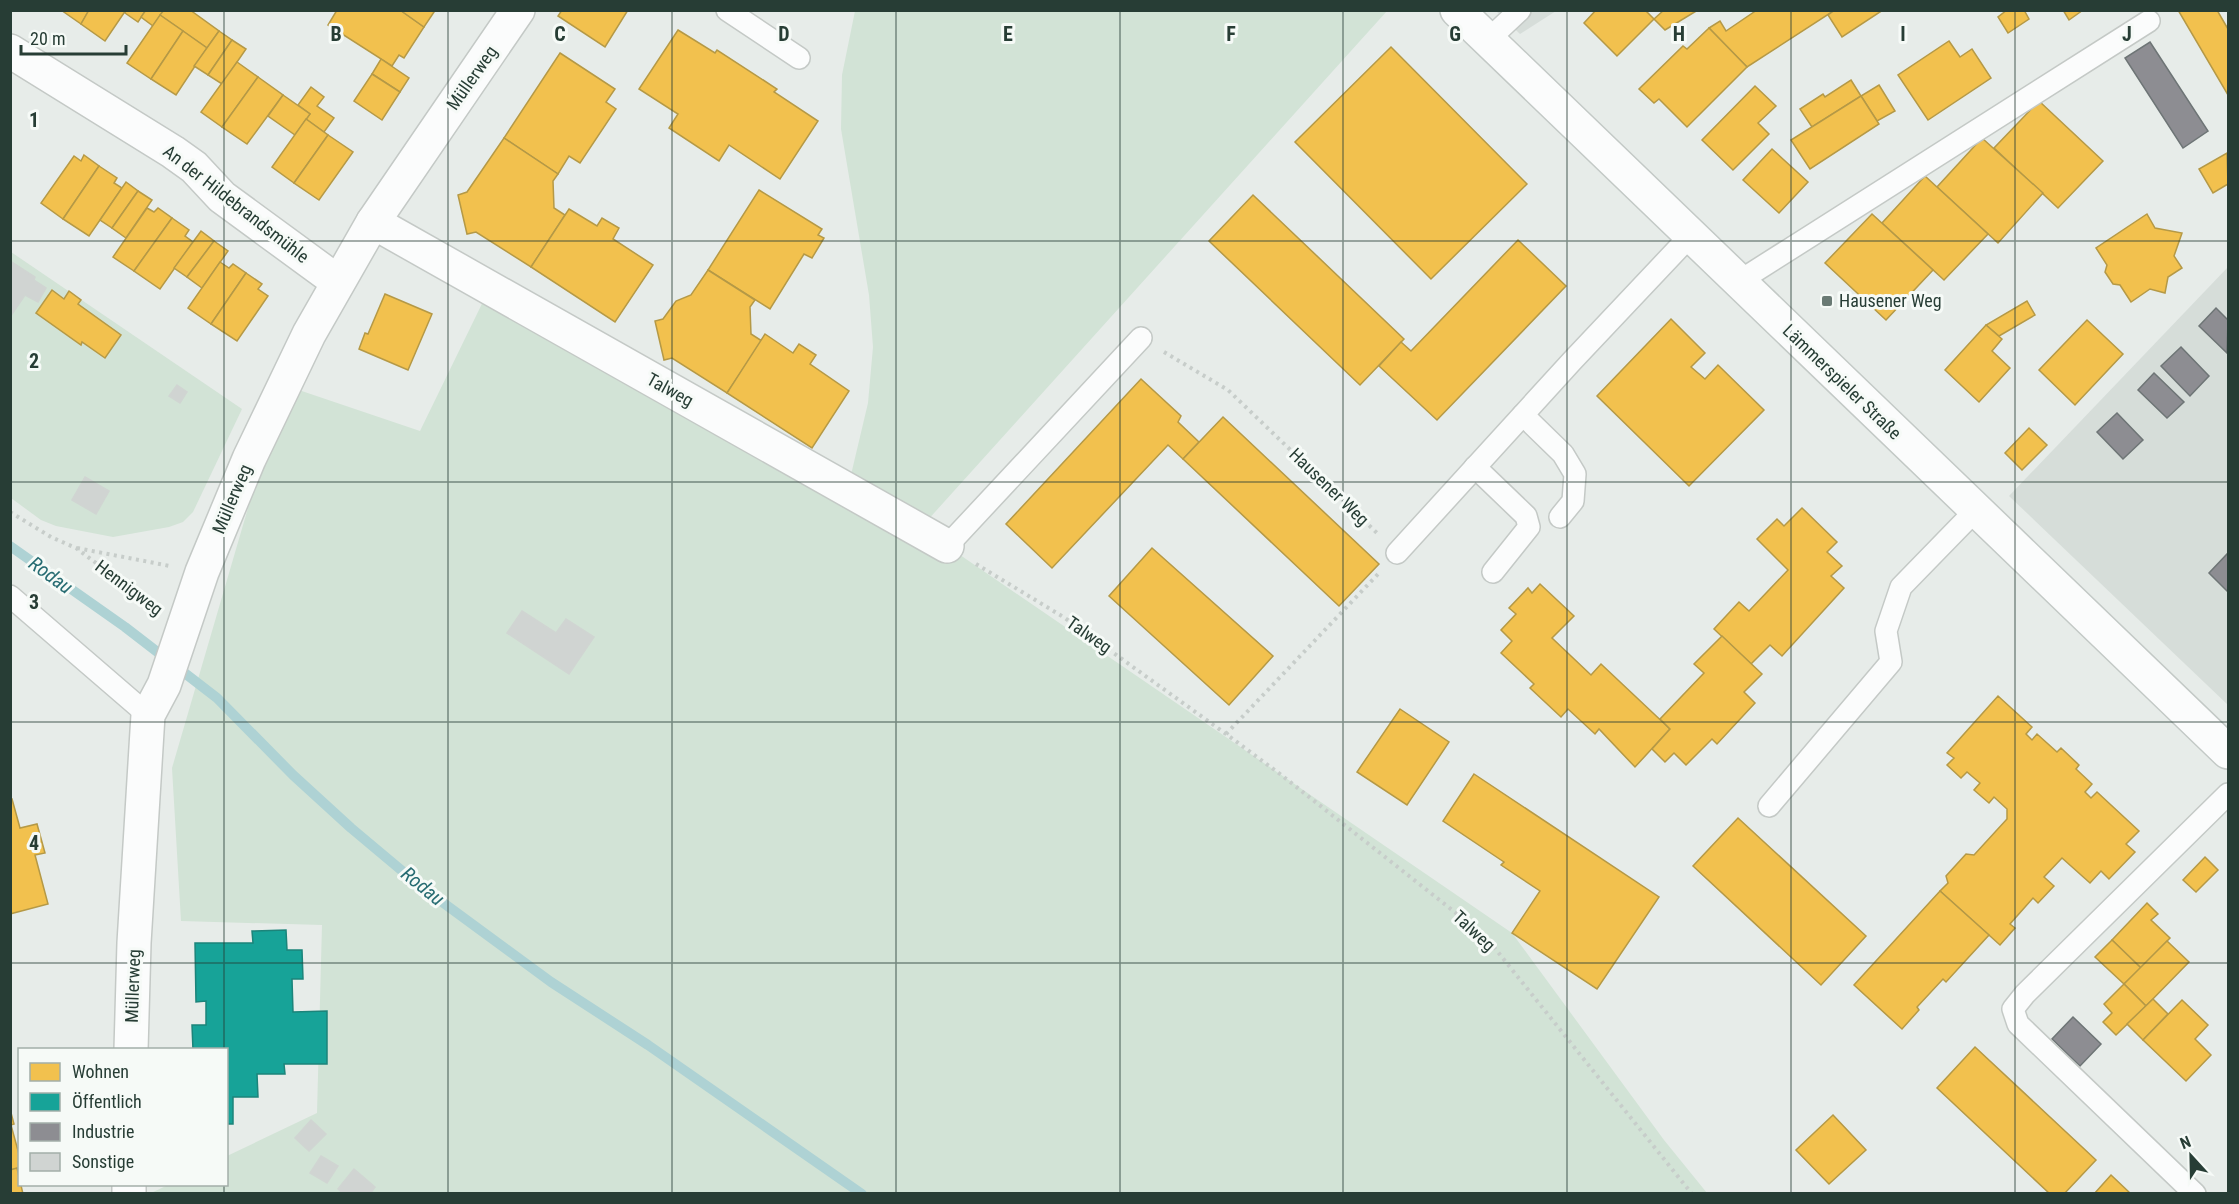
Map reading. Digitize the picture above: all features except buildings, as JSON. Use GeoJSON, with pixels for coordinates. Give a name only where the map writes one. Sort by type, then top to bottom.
{"type":"FeatureCollection","features":[{"type":"Feature","properties":{"kind":"street","name":"Müllerweg"},"geometry":{"type":"LineString","coordinates":[[131,1048],[134,944],[148,715],[164,685],[202,572],[254,448],[309,334],[373,222],[518,10]]}},
{"type":"Feature","properties":{"kind":"street","name":"Lämmerspieler Straße"},"geometry":{"type":"LineString","coordinates":[[1457,10],[1690,237],[2229,752]]}},
{"type":"Feature","properties":{"kind":"street","name":"An der Hildebrandsmühle"},"geometry":{"type":"LineString","coordinates":[[10,51],[173,152],[194,167],[222,197],[338,282]]}},
{"type":"Feature","properties":{"kind":"street","name":"Talweg"},"geometry":{"type":"LineString","coordinates":[[373,222],[947,546]]}},
{"type":"Feature","properties":{"kind":"lane"},"geometry":{"type":"LineString","coordinates":[[727,10],[799,58]]}},
{"type":"Feature","properties":{"kind":"lane"},"geometry":{"type":"LineString","coordinates":[[1488,40],[1521,10]]}},
{"type":"Feature","properties":{"kind":"lane"},"geometry":{"type":"LineString","coordinates":[[1737,282],[2149,21]]}},
{"type":"Feature","properties":{"kind":"lane"},"geometry":{"type":"LineString","coordinates":[[1397,553],[1522,415],[1690,237]]}},
{"type":"Feature","properties":{"kind":"lane"},"geometry":{"type":"LineString","coordinates":[[947,546],[1141,338]]}},
{"type":"Feature","properties":{"kind":"lane"},"geometry":{"type":"LineString","coordinates":[[1522,415],[1563,454],[1575,474],[1573,501],[1560,517]]}},
{"type":"Feature","properties":{"kind":"lane"},"geometry":{"type":"LineString","coordinates":[[1475,467],[1526,516],[1529,526],[1493,572]]}},
{"type":"Feature","properties":{"kind":"lane"},"geometry":{"type":"LineString","coordinates":[[1769,806],[1891,662],[1886,631],[1901,587],[1976,510]]}},
{"type":"Feature","properties":{"kind":"lane"},"geometry":{"type":"LineString","coordinates":[[10,596],[148,715]]}},
{"type":"Feature","properties":{"kind":"lane"},"geometry":{"type":"LineString","coordinates":[[2195,1194],[2018,1024],[2013,1009],[2025,994],[2229,794]]}},
{"type":"Feature","properties":{"kind":"path","name":"Hausener Weg"},"geometry":{"type":"LineString","coordinates":[[1141,338],[1228,390],[1397,553]]}},
{"type":"Feature","properties":{"kind":"path","name":"Hennigweg"},"geometry":{"type":"LineString","coordinates":[[10,512],[51,537],[76,548],[202,572]]}},
{"type":"Feature","properties":{"kind":"path","name":"Talweg"},"geometry":{"type":"LineString","coordinates":[[947,546],[1065,618],[1226,734],[1281,774],[1485,936],[1692,1194]]}},
{"type":"Feature","properties":{"kind":"path","name":"Hennigweg"},"geometry":{"type":"LineString","coordinates":[[76,548],[180,633]]}},
{"type":"Feature","properties":{"kind":"path"},"geometry":{"type":"LineString","coordinates":[[1226,734],[1397,553]]}},
{"type":"Feature","properties":{"kind":"shaded area"},"geometry":{"type":"Polygon","coordinates":[[[1496,11],[1556,11],[1520,34],[1496,11]]]}},
{"type":"Feature","properties":{"kind":"shaded area"},"geometry":{"type":"Polygon","coordinates":[[[2228,267],[2228,705],[2009,496],[2228,267]]]}},
{"type":"Feature","properties":{"kind":"green space"},"geometry":{"type":"Polygon","coordinates":[[[855,11],[1387,11],[926,522],[947,546],[1512,933],[1664,1140],[1707,1193],[149,1194],[166,1186],[228,1186],[228,1156],[317,1113],[322,925],[181,921],[172,768],[284,385],[420,431],[495,277],[850,479],[868,403],[873,347],[869,295],[841,129],[842,75],[855,11]]]}},
{"type":"Feature","properties":{"kind":"green space"},"geometry":{"type":"Polygon","coordinates":[[[11,252],[242,409],[193,512],[183,522],[169,527],[113,537],[56,526],[41,520],[11,498],[11,252]]]}},
{"type":"Feature","properties":{"kind":"waterway","name":"Rodau"},"geometry":{"type":"LineString","coordinates":[[10,546],[125,627],[217,698],[293,775],[419,885],[551,982],[648,1045],[862,1194]]}},
{"type":"Feature","properties":{"kind":"place","name":"Hausener Weg"},"geometry":{"type":"Point","coordinates":[1827,301]}}]}
